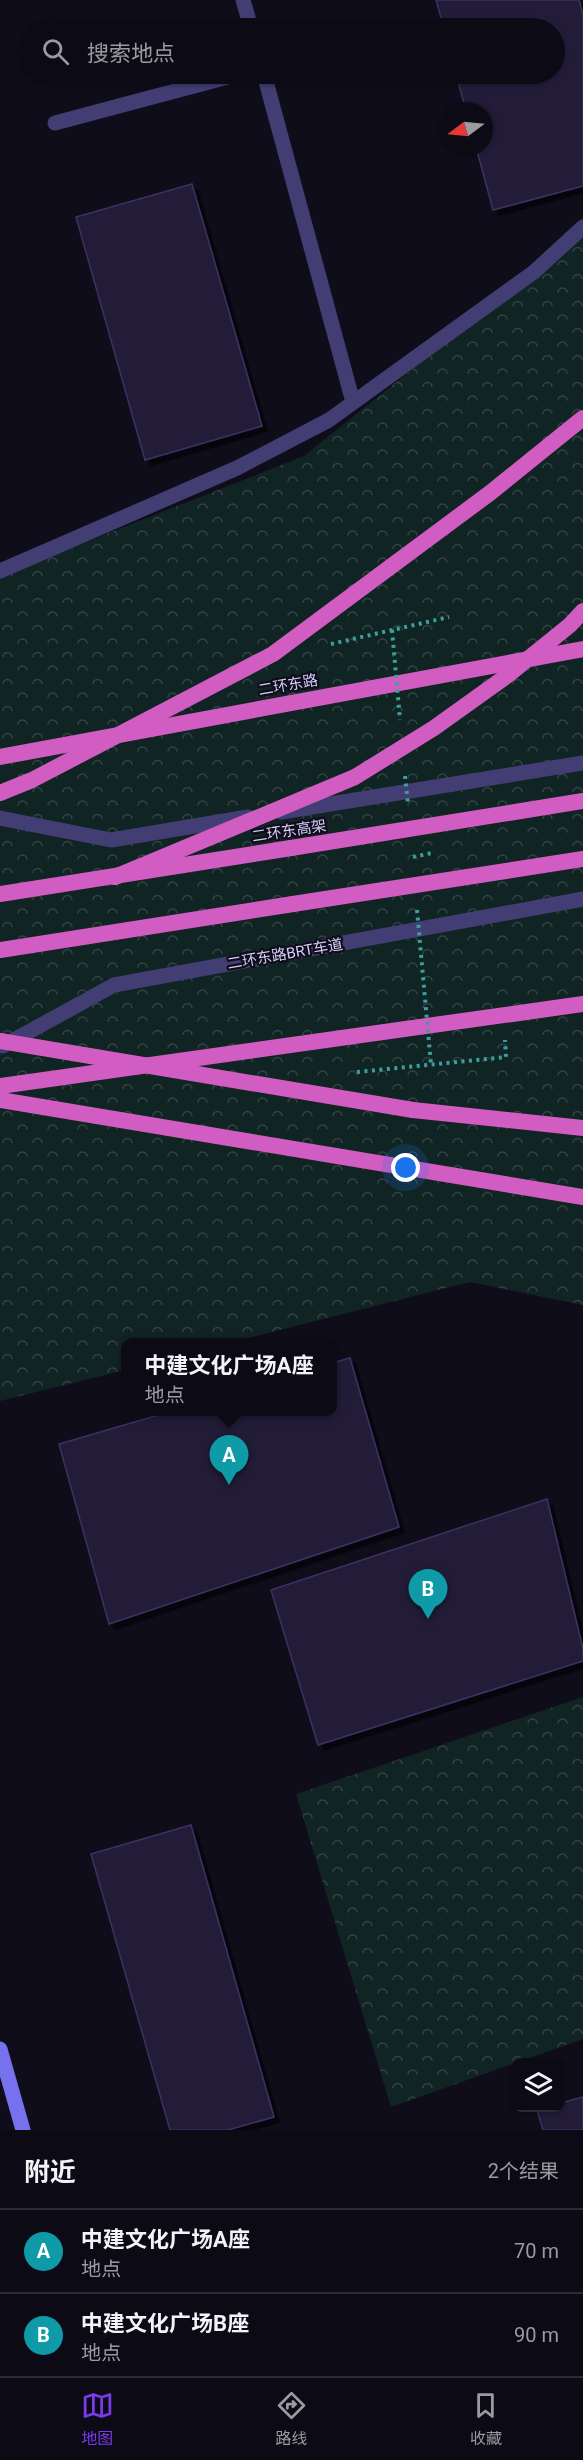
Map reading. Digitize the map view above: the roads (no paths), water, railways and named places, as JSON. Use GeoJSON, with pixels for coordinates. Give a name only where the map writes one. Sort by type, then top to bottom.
{"type":"FeatureCollection","features":[{"type":"Feature","properties":{"kind":"highway"},"geometry":{"type":"LineString","coordinates":[[0,793],[32,780],[273,654],[490,493],[583,418]]}},
{"type":"Feature","properties":{"kind":"highway"},"geometry":{"type":"LineString","coordinates":[[115,878],[355,777],[434,728],[508,675],[570,625],[583,611]]}},
{"type":"Feature","properties":{"kind":"highway","name":"二环东路"},"geometry":{"type":"LineString","coordinates":[[0,757],[583,649]]}},
{"type":"Feature","properties":{"kind":"highway","name":"二环东高架"},"geometry":{"type":"LineString","coordinates":[[0,894],[115,878],[583,801]]}},
{"type":"Feature","properties":{"kind":"highway"},"geometry":{"type":"LineString","coordinates":[[0,950],[583,859]]}},
{"type":"Feature","properties":{"kind":"highway"},"geometry":{"type":"LineString","coordinates":[[0,1086],[583,1004]]}},
{"type":"Feature","properties":{"kind":"highway"},"geometry":{"type":"LineString","coordinates":[[0,1041],[413,1110],[583,1128]]}},
{"type":"Feature","properties":{"kind":"highway"},"geometry":{"type":"LineString","coordinates":[[0,1100],[583,1197]]}},
{"type":"Feature","properties":{"kind":"main road"},"geometry":{"type":"LineString","coordinates":[[0,2049],[23,2130]]}},
{"type":"Feature","properties":{"kind":"street"},"geometry":{"type":"LineString","coordinates":[[243,0],[248,18]]}},
{"type":"Feature","properties":{"kind":"street"},"geometry":{"type":"LineString","coordinates":[[55,123],[201,84]]}},
{"type":"Feature","properties":{"kind":"street"},"geometry":{"type":"LineString","coordinates":[[267,84],[353,402]]}},
{"type":"Feature","properties":{"kind":"street"},"geometry":{"type":"LineString","coordinates":[[0,571],[237,468],[329,420],[534,272],[583,227]]}},
{"type":"Feature","properties":{"kind":"street"},"geometry":{"type":"LineString","coordinates":[[0,818],[111,840],[583,763]]}},
{"type":"Feature","properties":{"kind":"street","name":"二环东路BRT车道"},"geometry":{"type":"LineString","coordinates":[[0,1047],[114,985],[583,899]]}},
{"type":"Feature","properties":{"kind":"place","name":"中建文化广场A座"},"geometry":{"type":"Point","coordinates":[229,1485]}},
{"type":"Feature","properties":{"kind":"place","name":"中建文化广场B座"},"geometry":{"type":"Point","coordinates":[428,1619]}}]}
